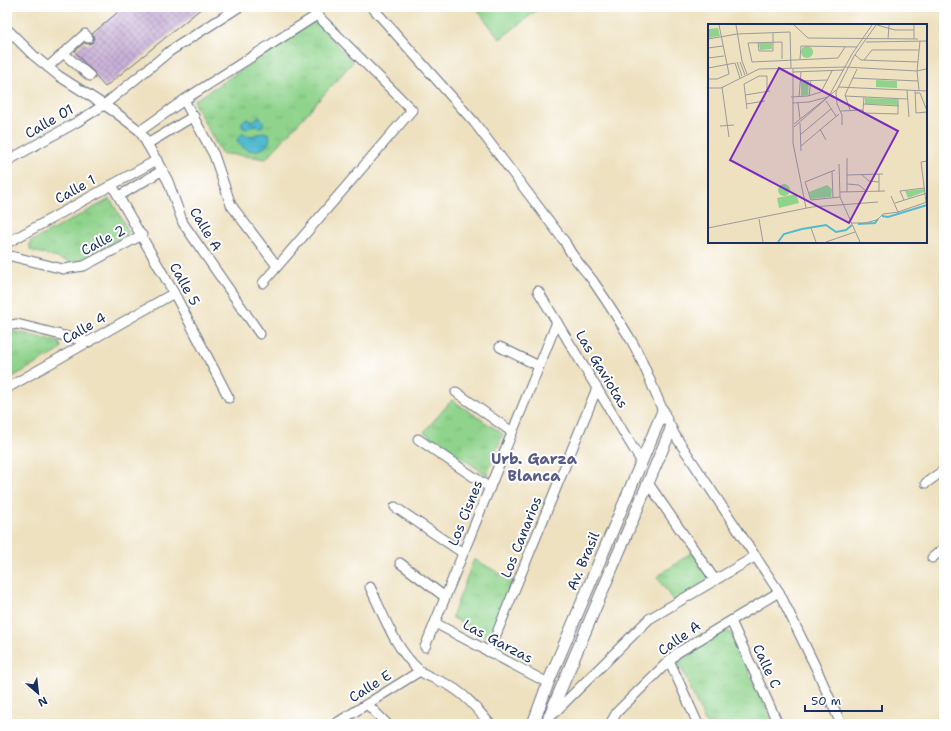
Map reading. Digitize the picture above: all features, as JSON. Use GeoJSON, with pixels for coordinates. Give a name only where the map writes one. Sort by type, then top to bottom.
{"type":"FeatureCollection","features":[{"type":"Feature","properties":{"kind":"street","name":"Calle 01"},"geometry":{"type":"LineString","coordinates":[[7,161],[77,122],[104,105],[170,51],[239,7]]}},
{"type":"Feature","properties":{"kind":"street"},"geometry":{"type":"LineString","coordinates":[[372,7],[474,122],[565,242],[570,254],[592,281],[631,341],[648,375],[662,411],[671,429],[779,592],[817,670],[841,724]]}},
{"type":"Feature","properties":{"kind":"street"},"geometry":{"type":"LineString","coordinates":[[7,29],[33,55],[48,67],[140,131],[184,100],[317,15],[412,110],[263,283]]}},
{"type":"Feature","properties":{"kind":"street"},"geometry":{"type":"LineString","coordinates":[[48,67],[85,34],[88,38]]}},
{"type":"Feature","properties":{"kind":"street"},"geometry":{"type":"LineString","coordinates":[[64,53],[90,76]]}},
{"type":"Feature","properties":{"kind":"street"},"geometry":{"type":"LineString","coordinates":[[184,100],[214,155],[231,205],[277,266]]}},
{"type":"Feature","properties":{"kind":"street"},"geometry":{"type":"LineString","coordinates":[[148,144],[194,116]]}},
{"type":"Feature","properties":{"kind":"street","name":"Calle A"},"geometry":{"type":"LineString","coordinates":[[140,131],[168,181],[184,223],[260,334]]}},
{"type":"Feature","properties":{"kind":"street","name":"Calle 1"},"geometry":{"type":"LineString","coordinates":[[7,243],[156,160]]}},
{"type":"Feature","properties":{"kind":"street"},"geometry":{"type":"LineString","coordinates":[[119,196],[162,170]]}},
{"type":"Feature","properties":{"kind":"street","name":"Calle 5"},"geometry":{"type":"LineString","coordinates":[[112,185],[174,293],[229,398]]}},
{"type":"Feature","properties":{"kind":"street","name":"Calle 2"},"geometry":{"type":"LineString","coordinates":[[7,255],[63,269],[84,266],[142,235]]}},
{"type":"Feature","properties":{"kind":"street","name":"Las Gaviotas"},"geometry":{"type":"LineString","coordinates":[[538,292],[641,461]]}},
{"type":"Feature","properties":{"kind":"street","name":"Calle 4"},"geometry":{"type":"LineString","coordinates":[[7,388],[174,293]]}},
{"type":"Feature","properties":{"kind":"street","name":"Los Cisnes"},"geometry":{"type":"LineString","coordinates":[[425,647],[557,322]]}},
{"type":"Feature","properties":{"kind":"street"},"geometry":{"type":"LineString","coordinates":[[7,326],[17,324],[89,342]]}},
{"type":"Feature","properties":{"kind":"street"},"geometry":{"type":"LineString","coordinates":[[500,347],[539,366]]}},
{"type":"Feature","properties":{"kind":"street","name":"Los Canarios"},"geometry":{"type":"LineString","coordinates":[[489,652],[597,388]]}},
{"type":"Feature","properties":{"kind":"street"},"geometry":{"type":"LineString","coordinates":[[456,392],[512,432]]}},
{"type":"Feature","properties":{"kind":"street","name":"Av. Brasil"},"geometry":{"type":"LineString","coordinates":[[533,724],[548,683],[662,411]]}},
{"type":"Feature","properties":{"kind":"street","name":"Av. Brasil"},"geometry":{"type":"LineString","coordinates":[[546,722],[671,429]]}},
{"type":"Feature","properties":{"kind":"street"},"geometry":{"type":"LineString","coordinates":[[418,440],[490,488]]}},
{"type":"Feature","properties":{"kind":"street"},"geometry":{"type":"LineString","coordinates":[[926,483],[944,470]]}},
{"type":"Feature","properties":{"kind":"street"},"geometry":{"type":"LineString","coordinates":[[648,484],[715,580]]}},
{"type":"Feature","properties":{"kind":"street"},"geometry":{"type":"LineString","coordinates":[[395,507],[463,553]]}},
{"type":"Feature","properties":{"kind":"street"},"geometry":{"type":"LineString","coordinates":[[932,558],[944,548]]}},
{"type":"Feature","properties":{"kind":"street"},"geometry":{"type":"LineString","coordinates":[[546,722],[649,618],[756,556]]}},
{"type":"Feature","properties":{"kind":"street"},"geometry":{"type":"LineString","coordinates":[[400,563],[445,597]]}},
{"type":"Feature","properties":{"kind":"street"},"geometry":{"type":"LineString","coordinates":[[370,587],[400,650],[420,671],[428,677],[443,682],[459,692],[471,702],[490,724]]}},
{"type":"Feature","properties":{"kind":"street","name":"Calle A"},"geometry":{"type":"LineString","coordinates":[[610,724],[617,712],[677,653],[779,592]]}},
{"type":"Feature","properties":{"kind":"street","name":"Calle C"},"geometry":{"type":"LineString","coordinates":[[731,621],[777,724]]}},
{"type":"Feature","properties":{"kind":"street","name":"Las Garzas"},"geometry":{"type":"LineString","coordinates":[[435,623],[548,683]]}},
{"type":"Feature","properties":{"kind":"street"},"geometry":{"type":"LineString","coordinates":[[669,660],[698,724]]}},
{"type":"Feature","properties":{"kind":"street","name":"Calle E"},"geometry":{"type":"LineString","coordinates":[[335,724],[420,671]]}},
{"type":"Feature","properties":{"kind":"street"},"geometry":{"type":"LineString","coordinates":[[367,704],[387,724]]}},
{"type":"Feature","properties":{"kind":"green space"},"geometry":{"type":"Polygon","coordinates":[[[475,7],[541,7],[500,39],[475,7]]]}},
{"type":"Feature","properties":{"kind":"green space"},"geometry":{"type":"Polygon","coordinates":[[[315,21],[353,62],[266,159],[222,154],[194,101],[315,21]]]}},
{"type":"Feature","properties":{"kind":"green space"},"geometry":{"type":"Polygon","coordinates":[[[110,199],[129,231],[127,235],[79,261],[71,262],[30,250],[30,242],[110,199]]]}},
{"type":"Feature","properties":{"kind":"green space"},"geometry":{"type":"Polygon","coordinates":[[[11,332],[18,332],[59,342],[61,347],[59,351],[7,380],[7,335],[11,332]]]}},
{"type":"Feature","properties":{"kind":"green space"},"geometry":{"type":"Polygon","coordinates":[[[452,400],[503,434],[487,475],[424,432],[452,400]]]}},
{"type":"Feature","properties":{"kind":"green space"},"geometry":{"type":"Polygon","coordinates":[[[692,552],[711,578],[674,602],[657,577],[692,552]]]}},
{"type":"Feature","properties":{"kind":"green space"},"geometry":{"type":"Polygon","coordinates":[[[474,559],[513,581],[490,639],[452,617],[474,559]]]}},
{"type":"Feature","properties":{"kind":"green space"},"geometry":{"type":"Polygon","coordinates":[[[725,631],[731,633],[770,717],[771,720],[769,724],[706,724],[678,660],[725,631]]]}},
{"type":"Feature","properties":{"kind":"water"},"geometry":{"type":"Polygon","coordinates":[[[260,117],[263,121],[263,126],[260,127],[253,125],[246,129],[242,127],[242,122],[245,120],[247,119],[253,121],[260,117]]]}},
{"type":"Feature","properties":{"kind":"water"},"geometry":{"type":"Polygon","coordinates":[[[264,132],[269,134],[269,140],[263,149],[251,151],[245,149],[240,145],[237,139],[242,134],[252,136],[264,132]]]}},
{"type":"Feature","properties":{"kind":"building"},"geometry":{"type":"Polygon","coordinates":[[[124,7],[203,7],[105,87],[75,51],[84,43],[92,43],[94,38],[92,34],[124,7]]]}},
{"type":"Feature","properties":{"kind":"district","name":"Urb. Garza Blanca"},"geometry":{"type":"Point","coordinates":[534,468]}}]}
